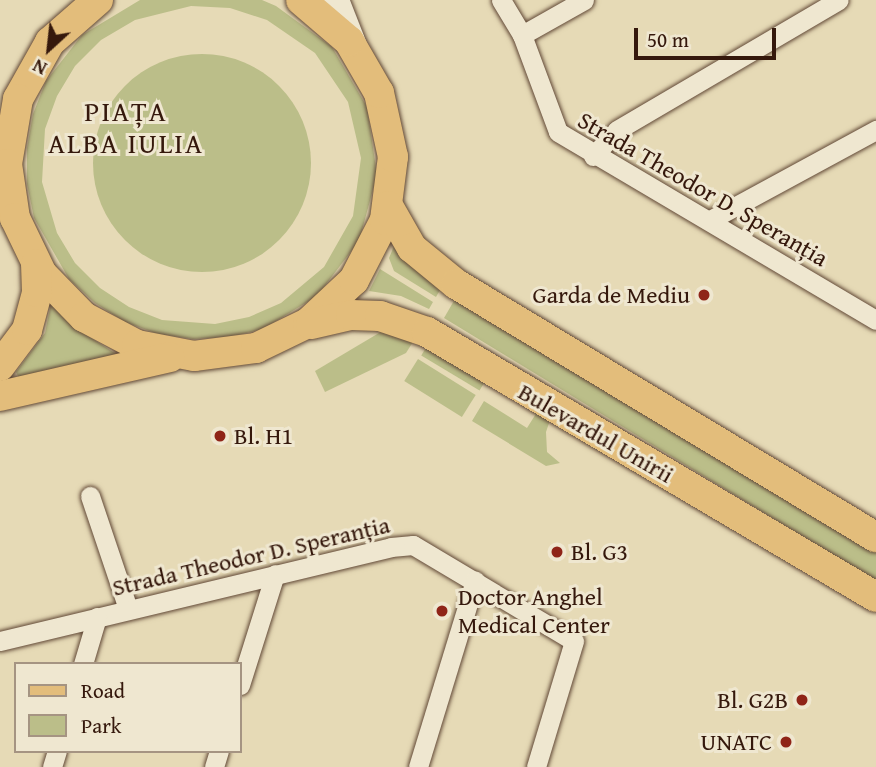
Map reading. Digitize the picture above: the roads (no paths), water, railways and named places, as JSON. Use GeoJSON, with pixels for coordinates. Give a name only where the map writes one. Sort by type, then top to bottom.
{"type":"FeatureCollection","features":[{"type":"Feature","properties":{"kind":"main road"},"geometry":{"type":"LineString","coordinates":[[98,0],[70,21],[41,54],[24,85],[11,123],[7,163],[10,199],[36,264],[59,295],[97,326],[136,345],[179,355]]}},
{"type":"Feature","properties":{"kind":"main road"},"geometry":{"type":"LineString","coordinates":[[0,396],[179,355],[242,352],[304,326],[331,305],[357,276],[376,243],[388,206],[393,170],[389,127],[376,84],[356,51],[333,24],[301,0]]}},
{"type":"Feature","properties":{"kind":"main road"},"geometry":{"type":"LineString","coordinates":[[336,0],[356,51]]}},
{"type":"Feature","properties":{"kind":"main road"},"geometry":{"type":"LineString","coordinates":[[388,206],[412,248],[456,284],[876,537]]}},
{"type":"Feature","properties":{"kind":"main road"},"geometry":{"type":"LineString","coordinates":[[0,366],[27,330],[37,292],[36,264]]}},
{"type":"Feature","properties":{"kind":"main road","name":"Bulevardul Unirii"},"geometry":{"type":"LineString","coordinates":[[304,326],[340,317],[380,316],[427,332],[876,597]]}},
{"type":"Feature","properties":{"kind":"street","name":"Strada Theodor D. Speranția"},"geometry":{"type":"LineString","coordinates":[[501,0],[522,35],[558,132],[593,156],[710,220],[876,320]]}},
{"type":"Feature","properties":{"kind":"street"},"geometry":{"type":"LineString","coordinates":[[522,35],[584,0]]}},
{"type":"Feature","properties":{"kind":"street"},"geometry":{"type":"LineString","coordinates":[[593,156],[617,130],[839,0]]}},
{"type":"Feature","properties":{"kind":"street"},"geometry":{"type":"LineString","coordinates":[[710,220],[876,130]]}},
{"type":"Feature","properties":{"kind":"street"},"geometry":{"type":"LineString","coordinates":[[89,496],[128,609]]}},
{"type":"Feature","properties":{"kind":"street","name":"Strada Theodor D. Speranția"},"geometry":{"type":"LineString","coordinates":[[0,641],[391,547],[413,545],[574,641],[536,767]]}},
{"type":"Feature","properties":{"kind":"street"},"geometry":{"type":"LineString","coordinates":[[242,679],[275,574]]}},
{"type":"Feature","properties":{"kind":"street"},"geometry":{"type":"LineString","coordinates":[[418,767],[475,581]]}},
{"type":"Feature","properties":{"kind":"street"},"geometry":{"type":"LineString","coordinates":[[84,662],[97,617]]}},
{"type":"Feature","properties":{"kind":"place","name":"Garda de Mediu"},"geometry":{"type":"Point","coordinates":[704,295]}},
{"type":"Feature","properties":{"kind":"place","name":"Bl. H1"},"geometry":{"type":"Point","coordinates":[220,436]}},
{"type":"Feature","properties":{"kind":"place","name":"Bl. G3"},"geometry":{"type":"Point","coordinates":[557,552]}},
{"type":"Feature","properties":{"kind":"place","name":"Doctor Anghel Medical Center"},"geometry":{"type":"Point","coordinates":[442,611]}},
{"type":"Feature","properties":{"kind":"place","name":"Bl. G2B"},"geometry":{"type":"Point","coordinates":[802,700]}},
{"type":"Feature","properties":{"kind":"place","name":"UNATC"},"geometry":{"type":"Point","coordinates":[786,742]}},
{"type":"Feature","properties":{"kind":"district","name":"PIAȚA ALBA IULIA"},"geometry":{"type":"Point","coordinates":[126,127]}}]}
